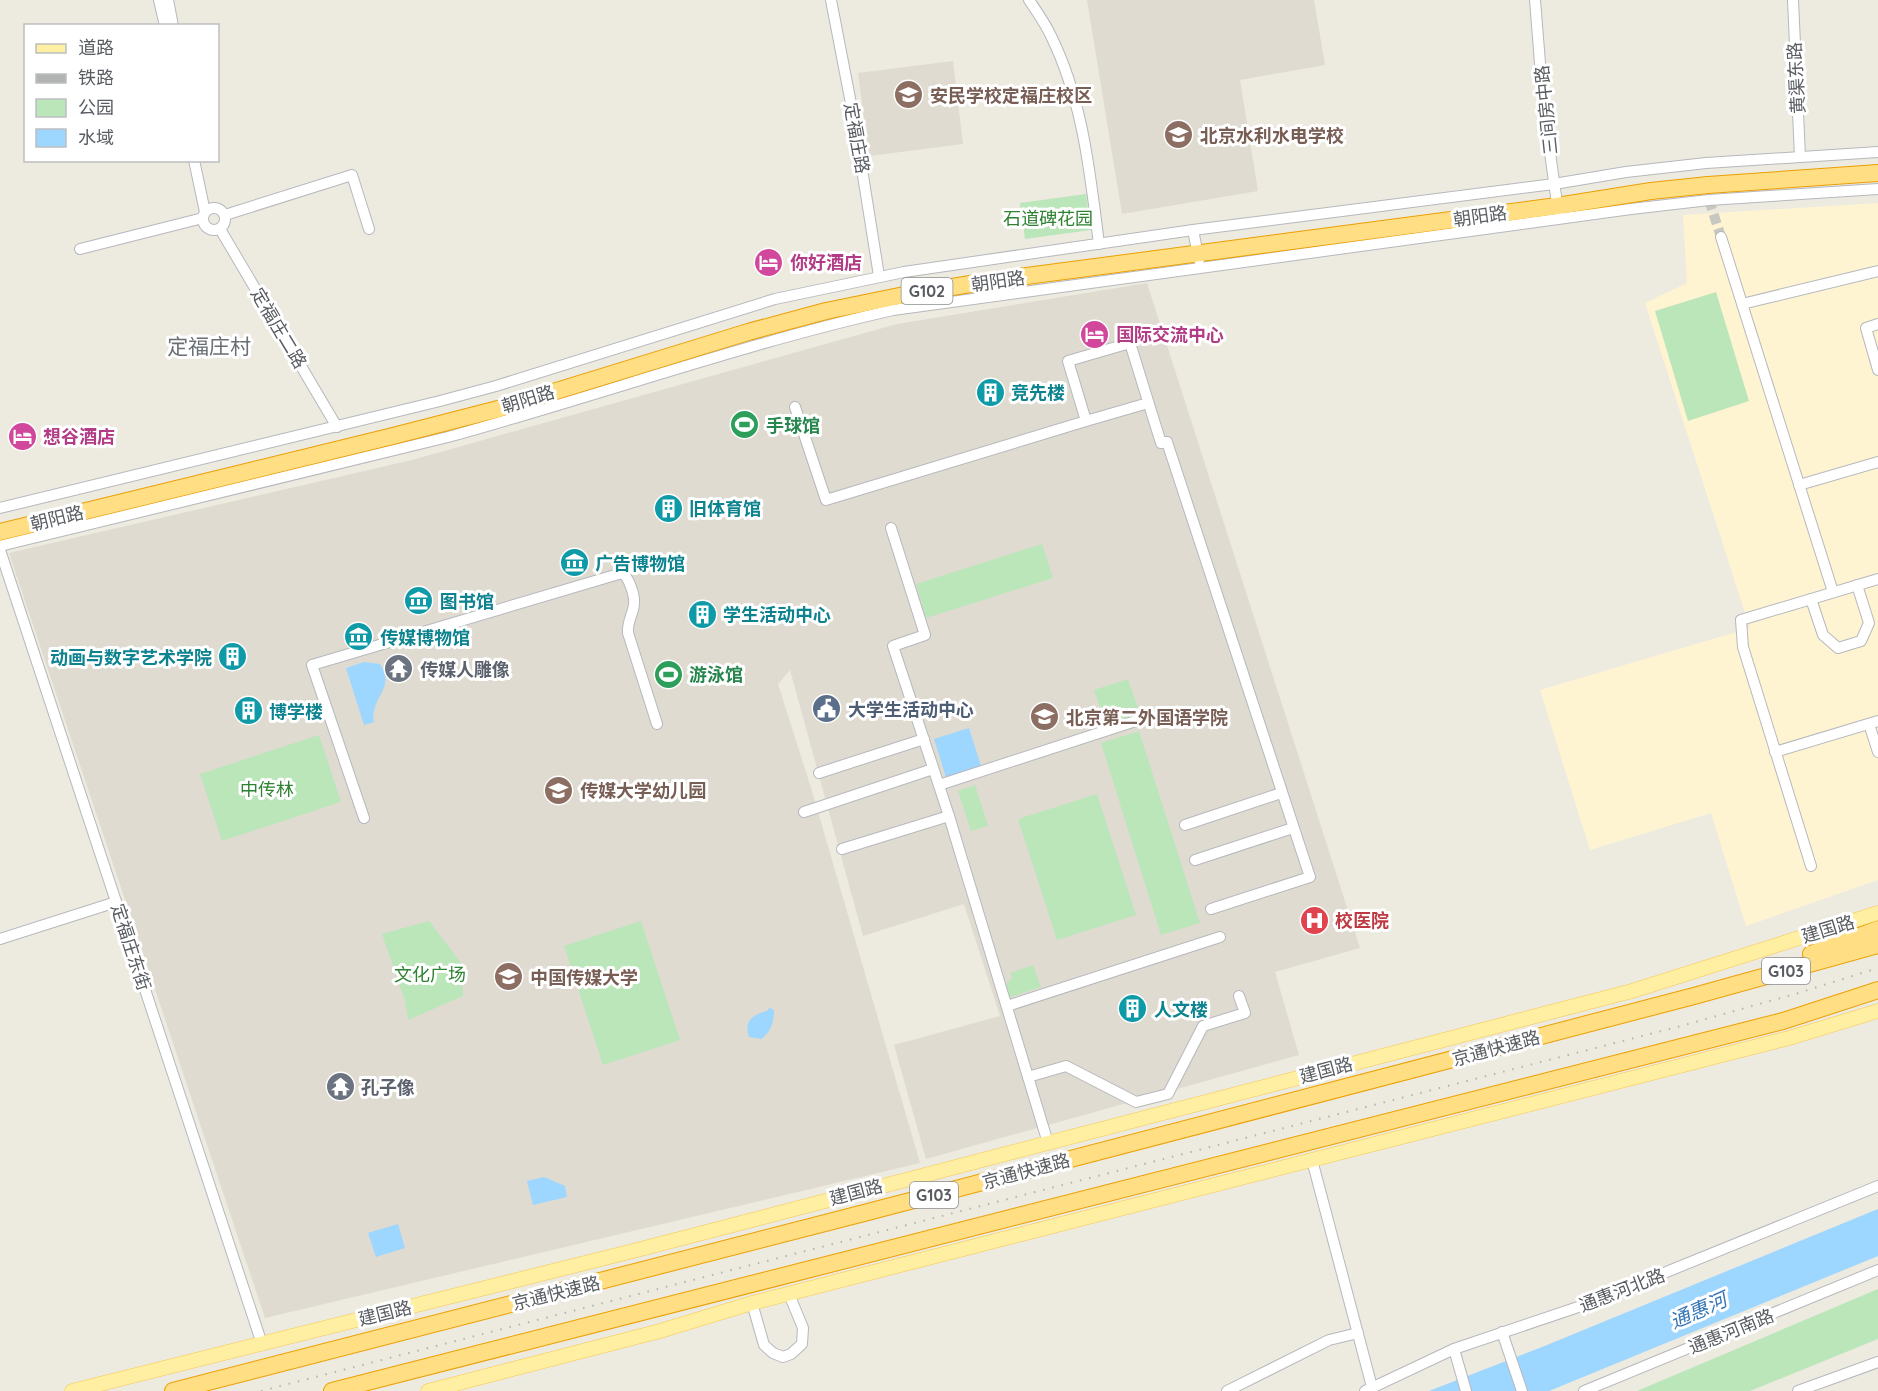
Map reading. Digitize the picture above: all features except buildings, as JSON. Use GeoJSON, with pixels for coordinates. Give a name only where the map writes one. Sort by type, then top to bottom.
{"type":"FeatureCollection","features":[{"type":"Feature","properties":{"kind":"highway","name":"朝阳路"},"geometry":{"type":"LineString","coordinates":[[0,522],[197,476],[495,401],[747,324],[825,303],[908,286],[1557,201],[1754,172],[1878,164]]}},
{"type":"Feature","properties":{"kind":"highway","name":"朝阳路"},"geometry":{"type":"LineString","coordinates":[[1557,201],[1719,184],[1878,173]]}},
{"type":"Feature","properties":{"kind":"highway","name":"朝阳路"},"geometry":{"type":"LineString","coordinates":[[0,532],[498,409],[748,332],[826,311],[909,294],[1197,249]]}},
{"type":"Feature","properties":{"kind":"highway"},"geometry":{"type":"LineString","coordinates":[[1694,996],[1878,929]]}},
{"type":"Feature","properties":{"kind":"highway","name":"京通快速路"},"geometry":{"type":"LineString","coordinates":[[173,1391],[1694,996],[1878,945]]}},
{"type":"Feature","properties":{"kind":"highway","name":"G103"},"geometry":{"type":"LineString","coordinates":[[332,1391],[1783,1021],[1878,990]]}},
{"type":"Feature","properties":{"kind":"highway"},"geometry":{"type":"LineString","coordinates":[[1783,1021],[1878,999]]}},
{"type":"Feature","properties":{"kind":"main road","name":"建国路"},"geometry":{"type":"LineString","coordinates":[[72,1391],[633,1251],[1632,991],[1878,913]]}},
{"type":"Feature","properties":{"kind":"main road"},"geometry":{"type":"LineString","coordinates":[[428,1391],[660,1331],[753,1303],[1789,1038],[1878,1011]]}},
{"type":"Feature","properties":{"kind":"street"},"geometry":{"type":"LineString","coordinates":[[159,0],[165,24]]}},
{"type":"Feature","properties":{"kind":"street"},"geometry":{"type":"LineString","coordinates":[[168,0],[173,24]]}},
{"type":"Feature","properties":{"kind":"street","name":"定福庄路"},"geometry":{"type":"LineString","coordinates":[[831,0],[854,118],[879,276]]}},
{"type":"Feature","properties":{"kind":"street"},"geometry":{"type":"LineString","coordinates":[[1029,0],[1051,35],[1071,87],[1086,143],[1099,244]]}},
{"type":"Feature","properties":{"kind":"street","name":"三间房中路"},"geometry":{"type":"LineString","coordinates":[[1535,0],[1543,101],[1557,201]]}},
{"type":"Feature","properties":{"kind":"street","name":"黄渠东路"},"geometry":{"type":"LineString","coordinates":[[1792,0],[1800,157]]}},
{"type":"Feature","properties":{"kind":"street","name":"朝阳路"},"geometry":{"type":"LineString","coordinates":[[1557,201],[1626,172],[1878,152]]}},
{"type":"Feature","properties":{"kind":"street"},"geometry":{"type":"LineString","coordinates":[[194,162],[206,213]]}},
{"type":"Feature","properties":{"kind":"street"},"geometry":{"type":"LineString","coordinates":[[201,162],[206,213]]}},
{"type":"Feature","properties":{"kind":"street"},"geometry":{"type":"LineString","coordinates":[[225,214],[352,175],[369,229]]}},
{"type":"Feature","properties":{"kind":"street","name":"朝阳路"},"geometry":{"type":"LineString","coordinates":[[0,548],[448,437],[715,357],[849,320],[1197,249],[1557,201],[1709,200],[1878,189]]}},
{"type":"Feature","properties":{"kind":"street"},"geometry":{"type":"LineString","coordinates":[[80,249],[218,208],[225,214],[225,224],[220,229]]}},
{"type":"Feature","properties":{"kind":"street","name":"定福庄二路"},"geometry":{"type":"LineString","coordinates":[[206,213],[204,224],[213,230],[220,229],[337,427]]}},
{"type":"Feature","properties":{"kind":"street"},"geometry":{"type":"LineString","coordinates":[[1721,237],[1833,592]]}},
{"type":"Feature","properties":{"kind":"street","name":"朝阳路"},"geometry":{"type":"LineString","coordinates":[[0,508],[337,427],[496,386],[775,299],[879,276],[1099,244],[1197,249]]}},
{"type":"Feature","properties":{"kind":"street"},"geometry":{"type":"LineString","coordinates":[[1742,304],[1878,271]]}},
{"type":"Feature","properties":{"kind":"street"},"geometry":{"type":"LineString","coordinates":[[1878,324],[1866,328],[1878,370]]}},
{"type":"Feature","properties":{"kind":"street"},"geometry":{"type":"LineString","coordinates":[[1086,421],[1068,360],[1130,343],[1161,443],[1167,442],[1310,877],[1211,909]]}},
{"type":"Feature","properties":{"kind":"street"},"geometry":{"type":"LineString","coordinates":[[795,407],[826,500],[1148,403]]}},
{"type":"Feature","properties":{"kind":"street"},"geometry":{"type":"LineString","coordinates":[[1799,485],[1878,462]]}},
{"type":"Feature","properties":{"kind":"street"},"geometry":{"type":"LineString","coordinates":[[891,528],[925,635],[893,645],[949,816],[1047,1143]]}},
{"type":"Feature","properties":{"kind":"street","name":"定福庄东街"},"geometry":{"type":"LineString","coordinates":[[0,548],[262,1344]]}},
{"type":"Feature","properties":{"kind":"street"},"geometry":{"type":"LineString","coordinates":[[364,818],[312,665],[622,573],[627,577],[634,601],[627,623],[628,633],[657,724]]}},
{"type":"Feature","properties":{"kind":"street"},"geometry":{"type":"LineString","coordinates":[[1810,866],[1743,647],[1741,620],[1878,579]]}},
{"type":"Feature","properties":{"kind":"street"},"geometry":{"type":"LineString","coordinates":[[1811,599],[1823,635],[1838,648],[1862,641],[1869,623],[1857,585]]}},
{"type":"Feature","properties":{"kind":"street"},"geometry":{"type":"LineString","coordinates":[[939,784],[1148,717]]}},
{"type":"Feature","properties":{"kind":"street"},"geometry":{"type":"LineString","coordinates":[[1775,752],[1873,722],[1878,752]]}},
{"type":"Feature","properties":{"kind":"street"},"geometry":{"type":"LineString","coordinates":[[819,773],[924,739]]}},
{"type":"Feature","properties":{"kind":"street"},"geometry":{"type":"LineString","coordinates":[[804,812],[933,769]]}},
{"type":"Feature","properties":{"kind":"street"},"geometry":{"type":"LineString","coordinates":[[1185,825],[1281,793]]}},
{"type":"Feature","properties":{"kind":"street"},"geometry":{"type":"LineString","coordinates":[[842,849],[949,816]]}},
{"type":"Feature","properties":{"kind":"street"},"geometry":{"type":"LineString","coordinates":[[1195,860],[1293,828]]}},
{"type":"Feature","properties":{"kind":"street"},"geometry":{"type":"LineString","coordinates":[[0,939],[116,902]]}},
{"type":"Feature","properties":{"kind":"street"},"geometry":{"type":"LineString","coordinates":[[1007,1006],[1220,937]]}},
{"type":"Feature","properties":{"kind":"street"},"geometry":{"type":"LineString","coordinates":[[1028,1077],[1066,1066],[1136,1102],[1168,1094],[1203,1026],[1245,1013],[1239,996]]}},
{"type":"Feature","properties":{"kind":"street"},"geometry":{"type":"LineString","coordinates":[[1312,1160],[1358,1333],[1369,1389]]}},
{"type":"Feature","properties":{"kind":"street","name":"通惠河北路"},"geometry":{"type":"LineString","coordinates":[[1369,1389],[1502,1332],[1590,1303],[1878,1186]]}},
{"type":"Feature","properties":{"kind":"street","name":"通惠河南路"},"geometry":{"type":"LineString","coordinates":[[1584,1391],[1878,1270]]}},
{"type":"Feature","properties":{"kind":"street"},"geometry":{"type":"LineString","coordinates":[[753,1303],[764,1345],[773,1353],[783,1357],[791,1354],[802,1344],[803,1328],[789,1294]]}},
{"type":"Feature","properties":{"kind":"street"},"geometry":{"type":"LineString","coordinates":[[1502,1332],[1522,1391]]}},
{"type":"Feature","properties":{"kind":"street"},"geometry":{"type":"LineString","coordinates":[[1227,1391],[1329,1340],[1358,1333]]}},
{"type":"Feature","properties":{"kind":"street"},"geometry":{"type":"LineString","coordinates":[[1455,1354],[1466,1391]]}},
{"type":"Feature","properties":{"kind":"street"},"geometry":{"type":"LineString","coordinates":[[1798,1391],[1878,1362]]}},
{"type":"Feature","properties":{"kind":"shaded area","name":"北京水利水电学校"},"geometry":{"type":"Polygon","coordinates":[[[1087,0],[1314,0],[1325,65],[1240,80],[1258,191],[1122,214],[1087,0]]]}},
{"type":"Feature","properties":{"kind":"shaded area","name":"安民学校定福庄校区"},"geometry":{"type":"Polygon","coordinates":[[[953,61],[963,144],[869,156],[858,73],[953,61]]]}},
{"type":"Feature","properties":{"kind":"shaded area"},"geometry":{"type":"Polygon","coordinates":[[[1878,203],[1878,880],[1746,926],[1711,813],[1590,850],[1540,690],[1750,628],[1645,303],[1687,283],[1683,215],[1878,203]]]}},
{"type":"Feature","properties":{"kind":"shaded area","name":"中国传媒大学"},"geometry":{"type":"Polygon","coordinates":[[[1147,283],[1360,948],[1275,972],[1299,1055],[926,1159],[894,1045],[1000,1016],[964,904],[863,936],[790,670],[778,684],[812,791],[920,1163],[265,1318],[9,553],[412,460],[897,324],[1147,283]]]}},
{"type":"Feature","properties":{"kind":"green space","name":"石道碑花园"},"geometry":{"type":"Polygon","coordinates":[[[1086,194],[1091,230],[1025,239],[1020,203],[1086,194]]]}},
{"type":"Feature","properties":{"kind":"green space"},"geometry":{"type":"Polygon","coordinates":[[[1716,292],[1749,401],[1688,421],[1655,311],[1716,292]]]}},
{"type":"Feature","properties":{"kind":"green space"},"geometry":{"type":"Polygon","coordinates":[[[1042,544],[1053,578],[926,618],[916,584],[1042,544]]]}},
{"type":"Feature","properties":{"kind":"green space"},"geometry":{"type":"Polygon","coordinates":[[[1128,679],[1140,714],[1106,724],[1094,690],[1128,679]]]}},
{"type":"Feature","properties":{"kind":"green space"},"geometry":{"type":"Polygon","coordinates":[[[1139,731],[1200,923],[1161,935],[1101,743],[1139,731]]]}},
{"type":"Feature","properties":{"kind":"green space","name":"中传林"},"geometry":{"type":"Polygon","coordinates":[[[319,735],[341,802],[222,841],[200,774],[319,735]]]}},
{"type":"Feature","properties":{"kind":"green space"},"geometry":{"type":"Polygon","coordinates":[[[975,785],[988,826],[971,831],[958,791],[975,785]]]}},
{"type":"Feature","properties":{"kind":"green space"},"geometry":{"type":"Polygon","coordinates":[[[1097,794],[1136,915],[1057,940],[1018,819],[1097,794]]]}},
{"type":"Feature","properties":{"kind":"green space","name":"文化广场"},"geometry":{"type":"Polygon","coordinates":[[[429,921],[461,963],[463,996],[408,1020],[405,1001],[382,934],[429,921]]]}},
{"type":"Feature","properties":{"kind":"green space"},"geometry":{"type":"Polygon","coordinates":[[[641,921],[680,1040],[603,1065],[564,946],[641,921]]]}},
{"type":"Feature","properties":{"kind":"green space"},"geometry":{"type":"Polygon","coordinates":[[[1033,965],[1041,987],[1010,997],[1006,985],[1012,978],[1010,973],[1033,965]]]}},
{"type":"Feature","properties":{"kind":"green space"},"geometry":{"type":"Polygon","coordinates":[[[1878,1289],[1878,1339],[1750,1391],[1637,1391],[1878,1289]]]}},
{"type":"Feature","properties":{"kind":"water"},"geometry":{"type":"Polygon","coordinates":[[[364,662],[380,664],[386,680],[375,706],[374,722],[364,725],[346,668],[364,662]]]}},
{"type":"Feature","properties":{"kind":"water"},"geometry":{"type":"Polygon","coordinates":[[[969,728],[981,766],[946,777],[934,739],[969,728]]]}},
{"type":"Feature","properties":{"kind":"water"},"geometry":{"type":"Polygon","coordinates":[[[769,1008],[774,1010],[774,1014],[767,1033],[761,1039],[749,1037],[750,1020],[769,1008]]]}},
{"type":"Feature","properties":{"kind":"water"},"geometry":{"type":"Polygon","coordinates":[[[544,1177],[565,1186],[567,1197],[533,1205],[527,1181],[544,1177]]]}},
{"type":"Feature","properties":{"kind":"water","name":"通惠河"},"geometry":{"type":"Polygon","coordinates":[[[1878,1209],[1878,1256],[1549,1391],[1429,1391],[1547,1345],[1878,1209]]]}},
{"type":"Feature","properties":{"kind":"water"},"geometry":{"type":"Polygon","coordinates":[[[398,1224],[405,1248],[376,1257],[368,1233],[398,1224]]]}},
{"type":"Feature","properties":{"kind":"tunnel"},"geometry":{"type":"LineString","coordinates":[[1709,200],[1721,237]]}},
{"type":"Feature","properties":{"kind":"railway"},"geometry":{"type":"LineString","coordinates":[[261,1391],[1681,1026],[1878,968]]}},
{"type":"Feature","properties":{"kind":"place","name":"安民学校定福庄校区"},"geometry":{"type":"Point","coordinates":[909,95]}},
{"type":"Feature","properties":{"kind":"place","name":"北京水利水电学校"},"geometry":{"type":"Point","coordinates":[1179,135]}},
{"type":"Feature","properties":{"kind":"place","name":"你好酒店"},"geometry":{"type":"Point","coordinates":[769,262]}},
{"type":"Feature","properties":{"kind":"place","name":"国际交流中心"},"geometry":{"type":"Point","coordinates":[1095,334]}},
{"type":"Feature","properties":{"kind":"place","name":"竞先楼"},"geometry":{"type":"Point","coordinates":[990,392]}},
{"type":"Feature","properties":{"kind":"place","name":"手球馆"},"geometry":{"type":"Point","coordinates":[745,425]}},
{"type":"Feature","properties":{"kind":"place","name":"想谷酒店"},"geometry":{"type":"Point","coordinates":[22,436]}},
{"type":"Feature","properties":{"kind":"place","name":"旧体育馆"},"geometry":{"type":"Point","coordinates":[668,508]}},
{"type":"Feature","properties":{"kind":"place","name":"广告博物馆"},"geometry":{"type":"Point","coordinates":[574,563]}},
{"type":"Feature","properties":{"kind":"place","name":"图书馆"},"geometry":{"type":"Point","coordinates":[419,601]}},
{"type":"Feature","properties":{"kind":"place","name":"学生活动中心"},"geometry":{"type":"Point","coordinates":[702,614]}},
{"type":"Feature","properties":{"kind":"place","name":"传媒博物馆"},"geometry":{"type":"Point","coordinates":[359,637]}},
{"type":"Feature","properties":{"kind":"place","name":"动画与数字艺术学院"},"geometry":{"type":"Point","coordinates":[233,657]}},
{"type":"Feature","properties":{"kind":"place","name":"传媒人雕像"},"geometry":{"type":"Point","coordinates":[399,669]}},
{"type":"Feature","properties":{"kind":"place","name":"游泳馆"},"geometry":{"type":"Point","coordinates":[668,674]}},
{"type":"Feature","properties":{"kind":"place","name":"大学生活动中心"},"geometry":{"type":"Point","coordinates":[827,709]}},
{"type":"Feature","properties":{"kind":"place","name":"博学楼"},"geometry":{"type":"Point","coordinates":[248,711]}},
{"type":"Feature","properties":{"kind":"place","name":"北京第二外国语学院"},"geometry":{"type":"Point","coordinates":[1045,717]}},
{"type":"Feature","properties":{"kind":"place","name":"传媒大学幼儿园"},"geometry":{"type":"Point","coordinates":[559,790]}},
{"type":"Feature","properties":{"kind":"place","name":"校医院"},"geometry":{"type":"Point","coordinates":[1314,920]}},
{"type":"Feature","properties":{"kind":"place","name":"中国传媒大学"},"geometry":{"type":"Point","coordinates":[509,977]}},
{"type":"Feature","properties":{"kind":"place","name":"人文楼"},"geometry":{"type":"Point","coordinates":[1133,1009]}},
{"type":"Feature","properties":{"kind":"place","name":"孔子像"},"geometry":{"type":"Point","coordinates":[340,1087]}},
{"type":"Feature","properties":{"kind":"district","name":"定福庄村"},"geometry":{"type":"Point","coordinates":[209,346]}}]}
